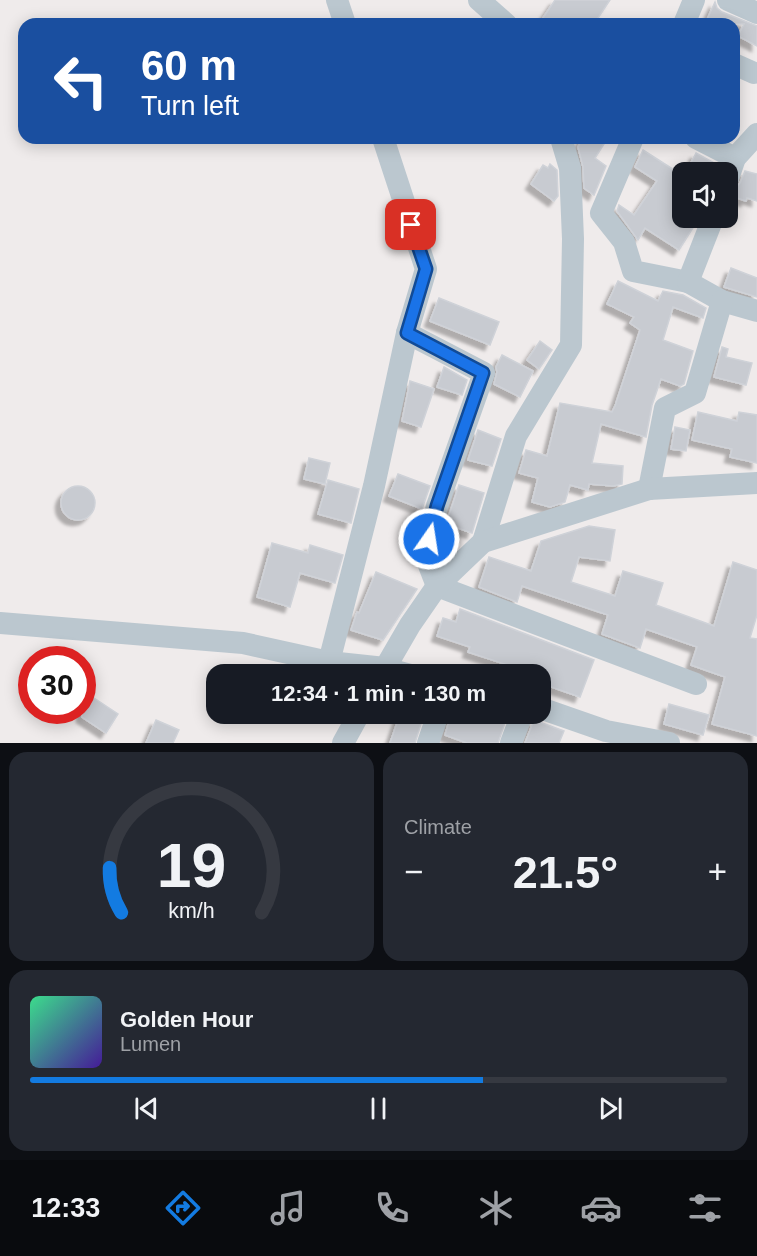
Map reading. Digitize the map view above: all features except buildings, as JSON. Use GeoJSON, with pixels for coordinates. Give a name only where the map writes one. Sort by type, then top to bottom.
{"type":"FeatureCollection","features":[{"type":"Feature","properties":{"kind":"street"},"geometry":{"type":"LineString","coordinates":[[337,0],[343,18]]}},
{"type":"Feature","properties":{"kind":"street"},"geometry":{"type":"LineString","coordinates":[[479,0],[501,18]]}},
{"type":"Feature","properties":{"kind":"street"},"geometry":{"type":"LineString","coordinates":[[504,0],[507,18]]}},
{"type":"Feature","properties":{"kind":"street"},"geometry":{"type":"LineString","coordinates":[[686,18],[694,0]]}},
{"type":"Feature","properties":{"kind":"street"},"geometry":{"type":"LineString","coordinates":[[728,0],[757,13]]}},
{"type":"Feature","properties":{"kind":"street"},"geometry":{"type":"LineString","coordinates":[[736,162],[757,134]]}},
{"type":"Feature","properties":{"kind":"street"},"geometry":{"type":"LineString","coordinates":[[329,662],[374,486],[407,333],[426,269],[384,144]]}},
{"type":"Feature","properties":{"kind":"street"},"geometry":{"type":"LineString","coordinates":[[483,542],[516,436],[571,345],[573,239],[570,168],[563,144]]}},
{"type":"Feature","properties":{"kind":"street"},"geometry":{"type":"LineString","coordinates":[[630,144],[601,213],[624,242],[633,271],[688,282],[722,300],[757,311]]}},
{"type":"Feature","properties":{"kind":"street"},"geometry":{"type":"LineString","coordinates":[[703,144],[724,162]]}},
{"type":"Feature","properties":{"kind":"street"},"geometry":{"type":"LineString","coordinates":[[688,282],[708,228]]}},
{"type":"Feature","properties":{"kind":"street"},"geometry":{"type":"LineString","coordinates":[[649,489],[665,408],[695,393],[722,300]]}},
{"type":"Feature","properties":{"kind":"street"},"geometry":{"type":"LineString","coordinates":[[407,333],[483,373],[437,506],[425,555],[437,586],[696,684]]}},
{"type":"Feature","properties":{"kind":"street"},"geometry":{"type":"LineString","coordinates":[[388,664],[410,625],[437,586],[483,542],[649,489],[757,483]]}},
{"type":"Feature","properties":{"kind":"street"},"geometry":{"type":"LineString","coordinates":[[0,622],[243,643],[340,664]]}},
{"type":"Feature","properties":{"kind":"street"},"geometry":{"type":"LineString","coordinates":[[551,713],[603,737],[669,743]]}},
{"type":"Feature","properties":{"kind":"street"},"geometry":{"type":"LineString","coordinates":[[343,743],[353,724]]}},
{"type":"Feature","properties":{"kind":"street"},"geometry":{"type":"LineString","coordinates":[[428,743],[435,724]]}},
{"type":"Feature","properties":{"kind":"street"},"geometry":{"type":"LineString","coordinates":[[511,743],[518,724]]}},
{"type":"Feature","properties":{"kind":"route"},"geometry":{"type":"LineString","coordinates":[[411,225],[426,269],[407,333],[483,373],[437,506],[429,539]]}}]}
